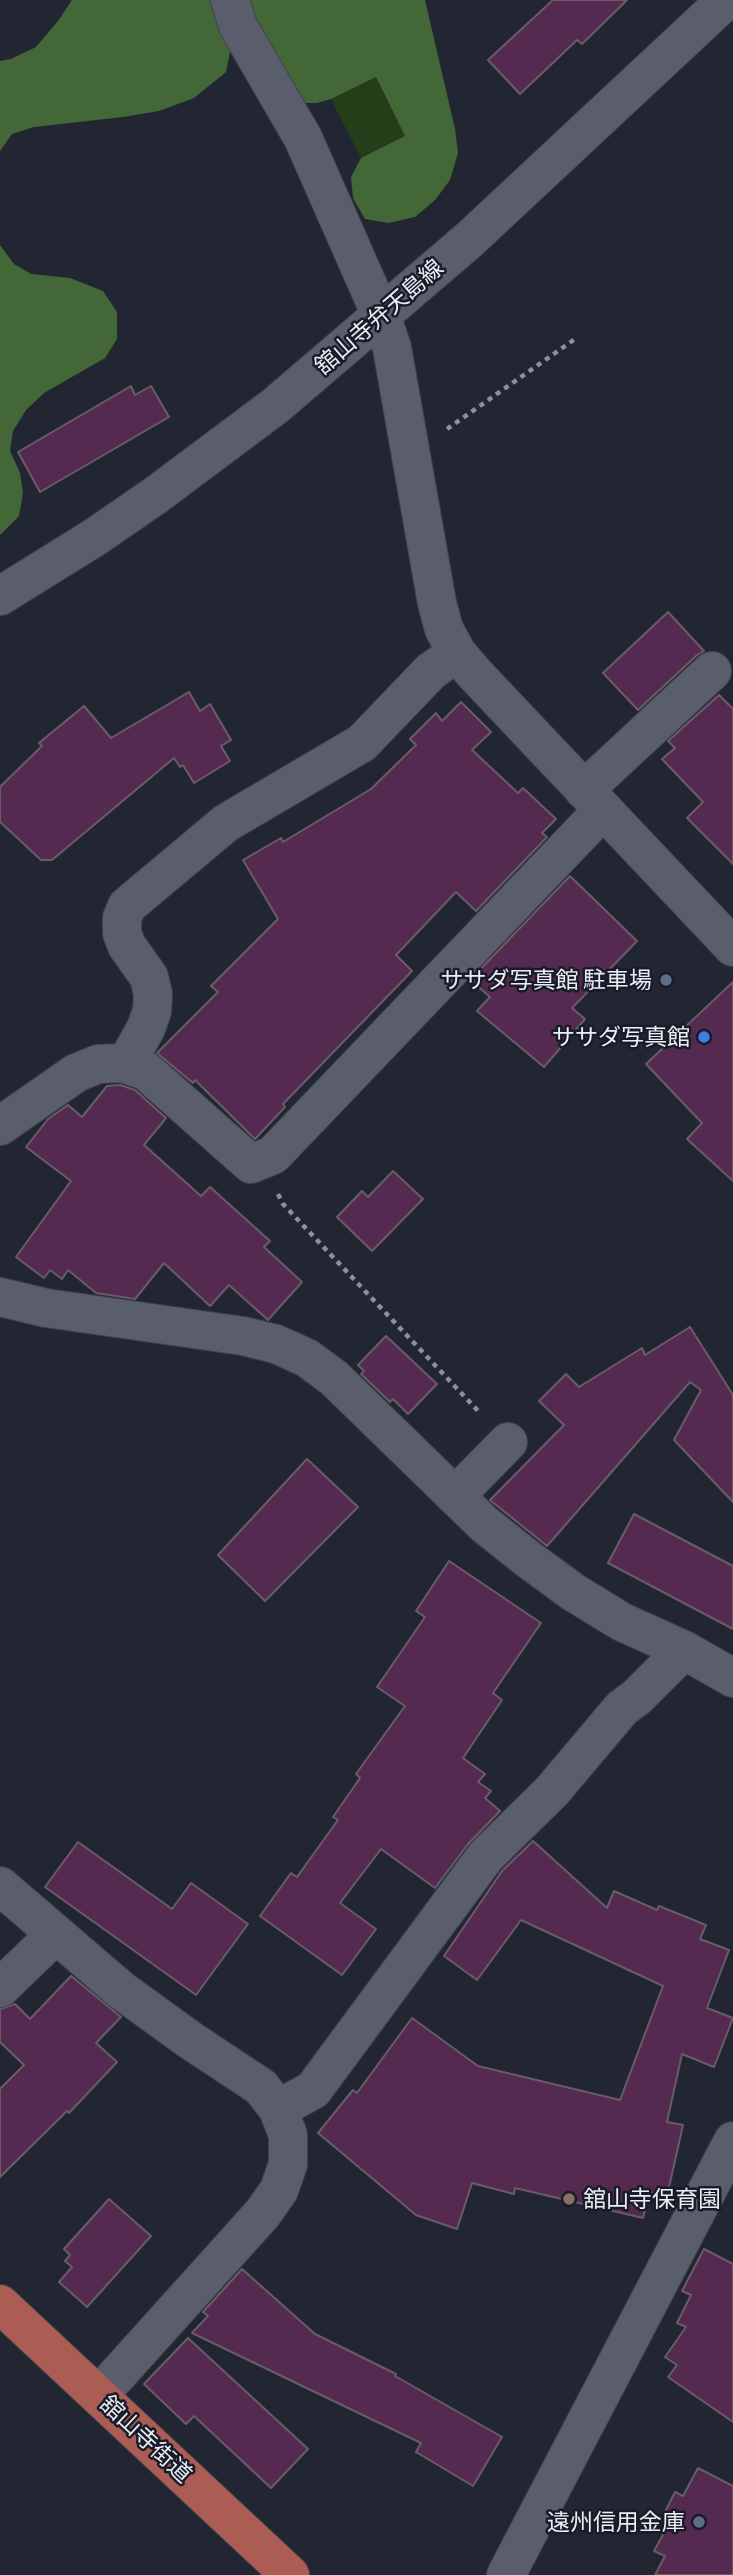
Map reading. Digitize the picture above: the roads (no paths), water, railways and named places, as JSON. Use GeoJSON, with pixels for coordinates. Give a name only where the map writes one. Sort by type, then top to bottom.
{"type":"FeatureCollection","features":[{"type":"Feature","properties":{"kind":"main road","name":"舘山寺街道"},"geometry":{"type":"LineString","coordinates":[[0,2304],[290,2575]]}},
{"type":"Feature","properties":{"kind":"street"},"geometry":{"type":"LineString","coordinates":[[230,0],[238,26],[303,138],[381,315],[392,348],[437,603],[444,629],[457,653],[733,947]]}},
{"type":"Feature","properties":{"kind":"street","name":"舘山寺弁天島線"},"geometry":{"type":"LineString","coordinates":[[0,596],[95,537],[216,452],[275,406],[470,239],[726,0]]}},
{"type":"Feature","properties":{"kind":"street"},"geometry":{"type":"LineString","coordinates":[[126,1064],[146,1028],[152,1012],[153,994],[149,977],[127,946],[122,933],[122,918],[127,905],[226,823],[362,743],[431,671],[457,653]]}},
{"type":"Feature","properties":{"kind":"street"},"geometry":{"type":"LineString","coordinates":[[0,1126],[76,1073],[98,1064],[126,1064],[146,1071],[251,1164],[273,1155],[712,671]]}},
{"type":"Feature","properties":{"kind":"street"},"geometry":{"type":"LineString","coordinates":[[0,1297],[46,1308],[243,1336],[276,1344],[307,1358],[334,1378],[484,1524],[573,1592],[622,1622],[684,1650],[733,1678]]}},
{"type":"Feature","properties":{"kind":"street"},"geometry":{"type":"LineString","coordinates":[[455,1496],[508,1442]]}},
{"type":"Feature","properties":{"kind":"street"},"geometry":{"type":"LineString","coordinates":[[278,2109],[313,2090],[485,1857],[552,1791],[622,1708],[637,1697],[684,1650]]}},
{"type":"Feature","properties":{"kind":"street"},"geometry":{"type":"LineString","coordinates":[[0,1886],[55,1936],[141,2004],[261,2087],[278,2109],[288,2135],[288,2164],[279,2190],[262,2213],[99,2395]]}},
{"type":"Feature","properties":{"kind":"street"},"geometry":{"type":"LineString","coordinates":[[0,1988],[55,1936]]}},
{"type":"Feature","properties":{"kind":"street"},"geometry":{"type":"LineString","coordinates":[[506,2575],[733,2141]]}},
{"type":"Feature","properties":{"kind":"place","name":"ササダ写真館 駐車場"},"geometry":{"type":"Point","coordinates":[666,980]}},
{"type":"Feature","properties":{"kind":"place","name":"ササダ写真館"},"geometry":{"type":"Point","coordinates":[704,1037]}},
{"type":"Feature","properties":{"kind":"place","name":"舘山寺保育園"},"geometry":{"type":"Point","coordinates":[569,2199]}},
{"type":"Feature","properties":{"kind":"place","name":"遠州信用金庫"},"geometry":{"type":"Point","coordinates":[699,2522]}}]}
